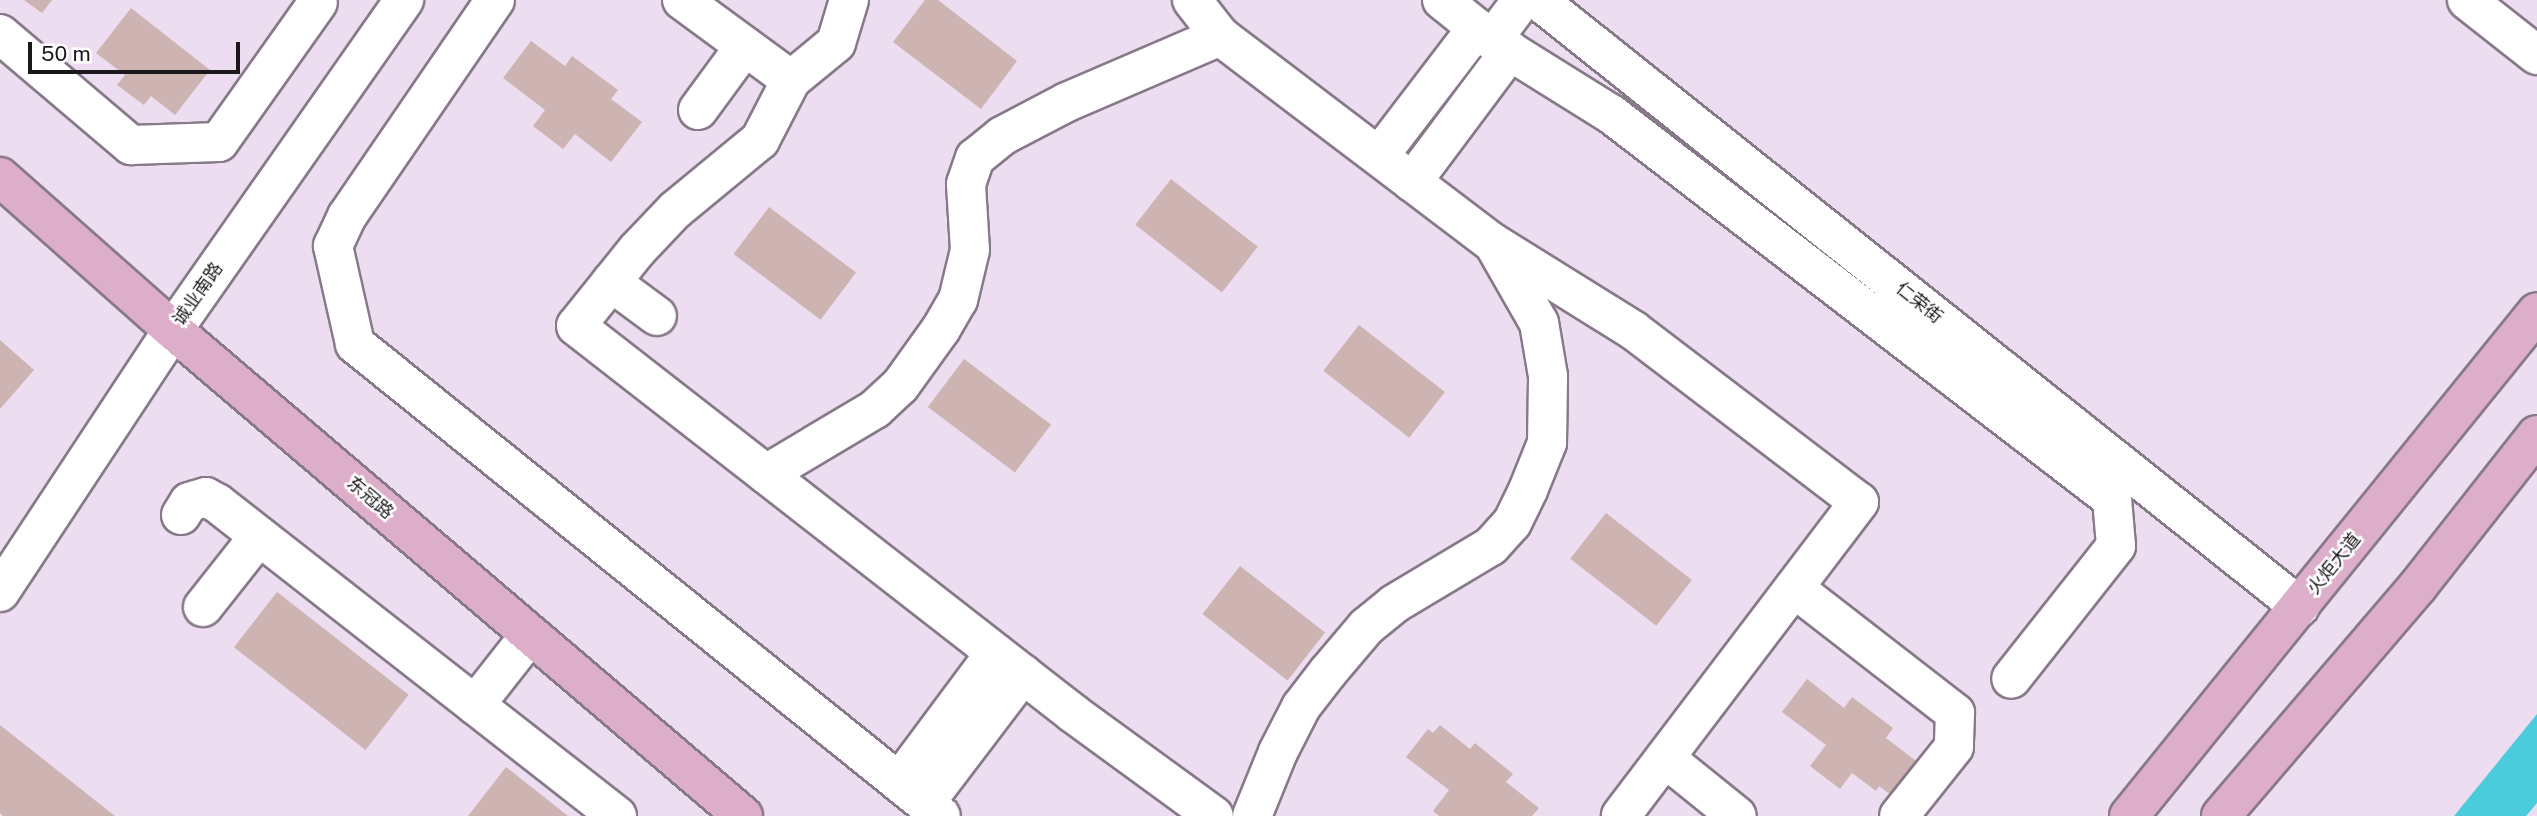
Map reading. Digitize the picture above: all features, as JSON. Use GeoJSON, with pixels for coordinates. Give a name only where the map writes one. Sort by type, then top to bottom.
{"type":"FeatureCollection","features":[{"type":"Feature","properties":{"kind":"main road","name":"东冠路"},"geometry":{"type":"LineString","coordinates":[[0,177],[173,330],[743,816]]}},
{"type":"Feature","properties":{"kind":"main road","name":"火炬大道"},"geometry":{"type":"LineString","coordinates":[[2129,816],[2537,312]]}},
{"type":"Feature","properties":{"kind":"main road"},"geometry":{"type":"LineString","coordinates":[[2221,816],[2417,586],[2537,435]]}},
{"type":"Feature","properties":{"kind":"street","name":"诚业南路"},"geometry":{"type":"LineString","coordinates":[[0,592],[173,330],[404,0]]}},
{"type":"Feature","properties":{"kind":"street"},"geometry":{"type":"LineString","coordinates":[[495,0],[347,216],[333,246],[355,344],[915,802],[1009,664]]}},
{"type":"Feature","properties":{"kind":"street"},"geometry":{"type":"LineString","coordinates":[[682,0],[791,80]]}},
{"type":"Feature","properties":{"kind":"street"},"geometry":{"type":"LineString","coordinates":[[849,0],[836,43],[791,80],[760,140],[675,210],[576,326],[1009,664],[1214,816]]}},
{"type":"Feature","properties":{"kind":"street"},"geometry":{"type":"LineString","coordinates":[[1192,0],[1220,36],[1493,243],[1633,330],[1859,502],[1620,816]]}},
{"type":"Feature","properties":{"kind":"street"},"geometry":{"type":"LineString","coordinates":[[1442,0],[1493,40],[1611,114],[2112,499],[2116,546],[2011,679]]}},
{"type":"Feature","properties":{"kind":"street"},"geometry":{"type":"LineString","coordinates":[[1412,182],[1493,40],[1522,0]]}},
{"type":"Feature","properties":{"kind":"street","name":"仁荣街"},"geometry":{"type":"LineString","coordinates":[[1538,0],[2300,607]]}},
{"type":"Feature","properties":{"kind":"street"},"geometry":{"type":"LineString","coordinates":[[2467,0],[2537,55]]}},
{"type":"Feature","properties":{"kind":"street"},"geometry":{"type":"LineString","coordinates":[[0,34],[131,145],[219,142],[318,2]]}},
{"type":"Feature","properties":{"kind":"street"},"geometry":{"type":"LineString","coordinates":[[766,474],[875,409],[900,386],[941,329],[958,300],[970,250],[966,184],[975,158],[1002,136],[1067,102],[1220,36]]}},
{"type":"Feature","properties":{"kind":"street"},"geometry":{"type":"LineString","coordinates":[[1379,156],[1493,40]]}},
{"type":"Feature","properties":{"kind":"street"},"geometry":{"type":"LineString","coordinates":[[698,110],[745,46]]}},
{"type":"Feature","properties":{"kind":"street"},"geometry":{"type":"LineString","coordinates":[[1252,816],[1278,752],[1301,707],[1366,627],[1394,604],[1491,546],[1512,523],[1528,490],[1547,443],[1548,376],[1539,323],[1493,243]]}},
{"type":"Feature","properties":{"kind":"street"},"geometry":{"type":"LineString","coordinates":[[611,282],[657,316]]}},
{"type":"Feature","properties":{"kind":"street"},"geometry":{"type":"LineString","coordinates":[[181,515],[189,502],[206,497],[617,816]]}},
{"type":"Feature","properties":{"kind":"street"},"geometry":{"type":"LineString","coordinates":[[203,607],[259,536]]}},
{"type":"Feature","properties":{"kind":"street"},"geometry":{"type":"LineString","coordinates":[[1794,588],[1955,713],[1954,747],[1899,816]]}},
{"type":"Feature","properties":{"kind":"street"},"geometry":{"type":"LineString","coordinates":[[475,705],[530,635]]}},
{"type":"Feature","properties":{"kind":"street"},"geometry":{"type":"LineString","coordinates":[[1665,758],[1737,816]]}},
{"type":"Feature","properties":{"kind":"water"},"geometry":{"type":"Polygon","coordinates":[[[2537,714],[2537,803],[2526,816],[2454,816],[2537,714]]]}},
{"type":"Feature","properties":{"kind":"building"},"geometry":{"type":"Polygon","coordinates":[[[24,0],[52,0],[42,13],[24,0]]]}},
{"type":"Feature","properties":{"kind":"building"},"geometry":{"type":"Polygon","coordinates":[[[925,0],[938,0],[1017,61],[981,109],[893,42],[925,0]]]}},
{"type":"Feature","properties":{"kind":"building"},"geometry":{"type":"Polygon","coordinates":[[[131,8],[210,70],[175,115],[151,96],[144,105],[117,85],[125,75],[96,53],[131,8]]]}},
{"type":"Feature","properties":{"kind":"building"},"geometry":{"type":"Polygon","coordinates":[[[531,41],[565,66],[572,56],[618,90],[611,99],[642,122],[611,162],[575,134],[563,149],[533,126],[545,110],[503,78],[531,41]]]}},
{"type":"Feature","properties":{"kind":"building"},"geometry":{"type":"Polygon","coordinates":[[[1171,179],[1258,247],[1222,292],[1135,225],[1171,179]]]}},
{"type":"Feature","properties":{"kind":"building"},"geometry":{"type":"Polygon","coordinates":[[[769,207],[856,273],[821,320],[733,254],[769,207]]]}},
{"type":"Feature","properties":{"kind":"building"},"geometry":{"type":"Polygon","coordinates":[[[1359,325],[1445,392],[1409,438],[1323,371],[1359,325]]]}},
{"type":"Feature","properties":{"kind":"building"},"geometry":{"type":"Polygon","coordinates":[[[0,340],[34,370],[0,409],[0,340]]]}},
{"type":"Feature","properties":{"kind":"building"},"geometry":{"type":"Polygon","coordinates":[[[964,359],[1051,425],[1015,473],[928,407],[964,359]]]}},
{"type":"Feature","properties":{"kind":"building"},"geometry":{"type":"Polygon","coordinates":[[[1606,513],[1692,580],[1656,626],[1570,559],[1606,513]]]}},
{"type":"Feature","properties":{"kind":"building"},"geometry":{"type":"Polygon","coordinates":[[[1240,566],[1325,632],[1288,681],[1202,614],[1240,566]]]}},
{"type":"Feature","properties":{"kind":"building"},"geometry":{"type":"Polygon","coordinates":[[[277,592],[409,695],[366,750],[234,647],[277,592]]]}},
{"type":"Feature","properties":{"kind":"building"},"geometry":{"type":"Polygon","coordinates":[[[1807,679],[1844,708],[1852,697],[1893,728],[1886,738],[1916,761],[1891,795],[1879,786],[1876,791],[1852,773],[1840,789],[1810,766],[1826,745],[1782,712],[1807,679]]]}},
{"type":"Feature","properties":{"kind":"building"},"geometry":{"type":"Polygon","coordinates":[[[0,725],[115,816],[3,816],[0,813],[0,725]]]}},
{"type":"Feature","properties":{"kind":"building"},"geometry":{"type":"Polygon","coordinates":[[[1440,725],[1470,749],[1475,743],[1513,774],[1506,782],[1539,808],[1532,816],[1439,816],[1433,811],[1449,790],[1406,757],[1428,729],[1433,733],[1440,725]]]}},
{"type":"Feature","properties":{"kind":"building"},"geometry":{"type":"Polygon","coordinates":[[[506,767],[568,816],[468,816],[506,767]]]}}]}
